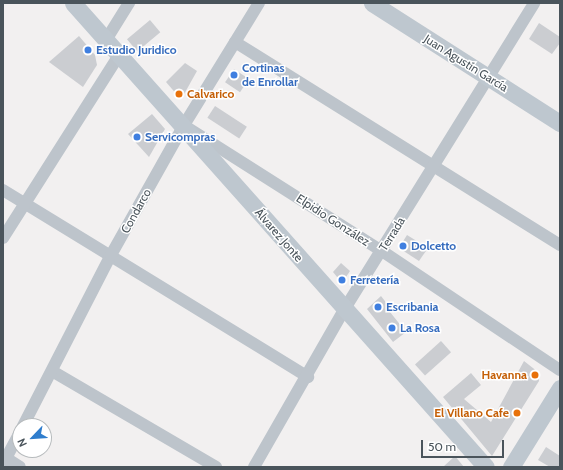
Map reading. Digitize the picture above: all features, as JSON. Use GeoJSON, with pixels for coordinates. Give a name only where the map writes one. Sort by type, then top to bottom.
{"type":"FeatureCollection","features":[{"type":"Feature","properties":{"kind":"street","name":"Álvarez Jonte"},"geometry":{"type":"LineString","coordinates":[[73,3],[184,126],[344,310],[486,467]]}},
{"type":"Feature","properties":{"kind":"street"},"geometry":{"type":"LineString","coordinates":[[106,40],[129,3]]}},
{"type":"Feature","properties":{"kind":"street","name":"Condarco"},"geometry":{"type":"LineString","coordinates":[[27,418],[111,255],[184,126],[259,3]]}},
{"type":"Feature","properties":{"kind":"street","name":"Juan Agustín García"},"geometry":{"type":"LineString","coordinates":[[372,3],[560,122]]}},
{"type":"Feature","properties":{"kind":"street","name":"Terrada"},"geometry":{"type":"LineString","coordinates":[[254,467],[308,377],[344,310],[434,167],[534,3]]}},
{"type":"Feature","properties":{"kind":"street"},"geometry":{"type":"LineString","coordinates":[[235,42],[560,245]]}},
{"type":"Feature","properties":{"kind":"street"},"geometry":{"type":"LineString","coordinates":[[3,238],[119,55]]}},
{"type":"Feature","properties":{"kind":"street","name":"Elpidio González"},"geometry":{"type":"LineString","coordinates":[[184,126],[382,251],[560,370]]}},
{"type":"Feature","properties":{"kind":"street"},"geometry":{"type":"LineString","coordinates":[[3,190],[308,377]]}},
{"type":"Feature","properties":{"kind":"street"},"geometry":{"type":"LineString","coordinates":[[52,371],[216,467]]}},
{"type":"Feature","properties":{"kind":"street"},"geometry":{"type":"LineString","coordinates":[[512,467],[560,388]]}},
{"type":"Feature","properties":{"kind":"street"},"geometry":{"type":"LineString","coordinates":[[12,446],[4,459],[20,467]]}},
{"type":"Feature","properties":{"kind":"building"},"geometry":{"type":"Polygon","coordinates":[[[150,20],[160,32],[137,52],[127,39],[150,20]]]}},
{"type":"Feature","properties":{"kind":"building"},"geometry":{"type":"Polygon","coordinates":[[[539,23],[560,37],[560,43],[552,54],[529,39],[539,23]]]}},
{"type":"Feature","properties":{"kind":"building"},"geometry":{"type":"Polygon","coordinates":[[[79,36],[95,55],[97,65],[83,87],[49,62],[79,36]]]}},
{"type":"Feature","properties":{"kind":"building"},"geometry":{"type":"Polygon","coordinates":[[[185,63],[197,71],[183,96],[178,96],[166,82],[185,63]]]}},
{"type":"Feature","properties":{"kind":"building"},"geometry":{"type":"Polygon","coordinates":[[[234,69],[249,79],[240,92],[225,82],[234,69]]]}},
{"type":"Feature","properties":{"kind":"building"},"geometry":{"type":"Polygon","coordinates":[[[215,106],[247,127],[239,138],[207,118],[215,106]]]}},
{"type":"Feature","properties":{"kind":"building"},"geometry":{"type":"Polygon","coordinates":[[[152,114],[165,129],[149,157],[128,134],[152,114]]]}},
{"type":"Feature","properties":{"kind":"building"},"geometry":{"type":"Polygon","coordinates":[[[407,235],[428,248],[419,261],[402,250],[402,243],[407,235]]]}},
{"type":"Feature","properties":{"kind":"building"},"geometry":{"type":"Polygon","coordinates":[[[341,263],[350,271],[342,283],[333,272],[341,263]]]}},
{"type":"Feature","properties":{"kind":"building"},"geometry":{"type":"Polygon","coordinates":[[[381,296],[388,305],[386,307],[406,332],[393,342],[367,309],[381,296]]]}},
{"type":"Feature","properties":{"kind":"building"},"geometry":{"type":"Polygon","coordinates":[[[441,341],[451,352],[425,376],[415,364],[441,341]]]}},
{"type":"Feature","properties":{"kind":"building"},"geometry":{"type":"Polygon","coordinates":[[[524,361],[538,372],[539,381],[492,456],[443,397],[471,373],[481,385],[464,399],[491,422],[524,361]]]}},
{"type":"Feature","properties":{"kind":"building"},"geometry":{"type":"Polygon","coordinates":[[[546,447],[560,456],[560,467],[550,467],[538,460],[546,447]]]}},
{"type":"Feature","properties":{"kind":"building"},"geometry":{"type":"Polygon","coordinates":[[[455,456],[464,467],[443,467],[455,456]]]}},
{"type":"Feature","properties":{"kind":"place","name":"Estudio Juridico"},"geometry":{"type":"Point","coordinates":[88,50]}},
{"type":"Feature","properties":{"kind":"place","name":"Cortinas de Enrollar"},"geometry":{"type":"Point","coordinates":[234,75]}},
{"type":"Feature","properties":{"kind":"place","name":"Calvarico"},"geometry":{"type":"Point","coordinates":[179,94]}},
{"type":"Feature","properties":{"kind":"place","name":"Servicompras"},"geometry":{"type":"Point","coordinates":[137,137]}},
{"type":"Feature","properties":{"kind":"place","name":"Dolcetto"},"geometry":{"type":"Point","coordinates":[403,246]}},
{"type":"Feature","properties":{"kind":"place","name":"Ferretería"},"geometry":{"type":"Point","coordinates":[342,280]}},
{"type":"Feature","properties":{"kind":"place","name":"Escribania"},"geometry":{"type":"Point","coordinates":[378,307]}},
{"type":"Feature","properties":{"kind":"place","name":"La Rosa"},"geometry":{"type":"Point","coordinates":[392,328]}},
{"type":"Feature","properties":{"kind":"place","name":"Havanna"},"geometry":{"type":"Point","coordinates":[535,375]}},
{"type":"Feature","properties":{"kind":"place","name":"El Villano Cafe"},"geometry":{"type":"Point","coordinates":[517,413]}}]}
